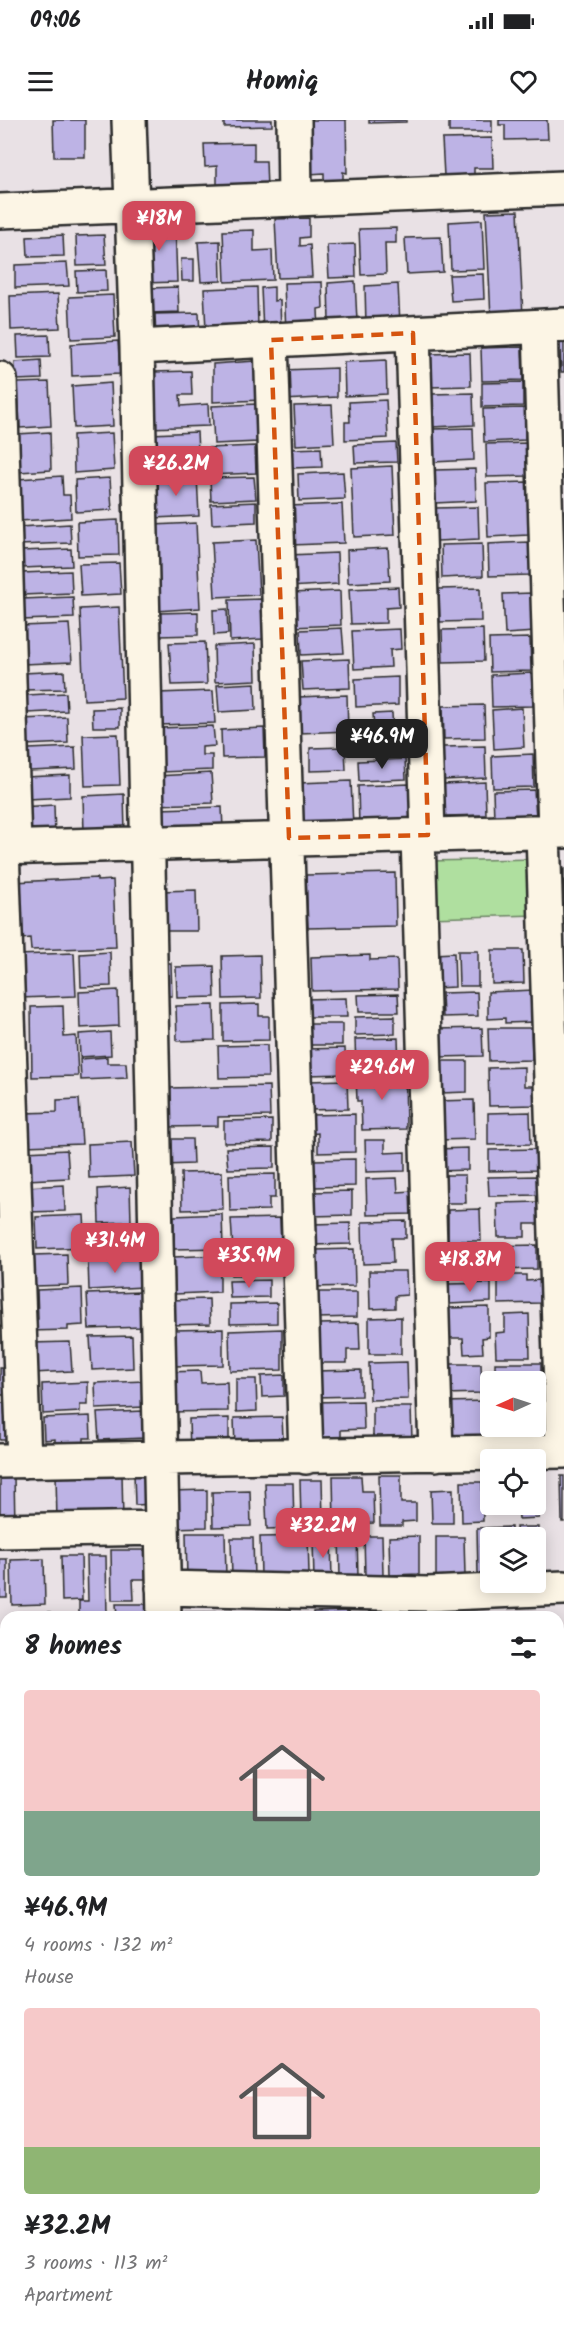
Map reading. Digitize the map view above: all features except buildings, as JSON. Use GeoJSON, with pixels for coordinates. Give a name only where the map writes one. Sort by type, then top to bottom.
{"type":"FeatureCollection","features":[{"type":"Feature","properties":{"kind":"street"},"geometry":{"type":"LineString","coordinates":[[129,120],[130,207],[137,347],[163,1603],[429,1605],[557,1598]]}},
{"type":"Feature","properties":{"kind":"street"},"geometry":{"type":"LineString","coordinates":[[294,120],[294,200]]}},
{"type":"Feature","properties":{"kind":"street"},"geometry":{"type":"LineString","coordinates":[[0,211],[564,188]]}},
{"type":"Feature","properties":{"kind":"street"},"geometry":{"type":"LineString","coordinates":[[0,379],[12,1461],[564,1451],[554,831],[552,326],[137,347]]}},
{"type":"Feature","properties":{"kind":"street"},"geometry":{"type":"LineString","coordinates":[[413,333],[436,1454]]}},
{"type":"Feature","properties":{"kind":"street"},"geometry":{"type":"LineString","coordinates":[[271,340],[289,838],[306,1457]]}},
{"type":"Feature","properties":{"kind":"street"},"geometry":{"type":"LineString","coordinates":[[5,848],[554,831]]}},
{"type":"Feature","properties":{"kind":"street"},"geometry":{"type":"LineString","coordinates":[[0,1531],[162,1528]]}},
{"type":"Feature","properties":{"kind":"highlighted area"},"geometry":{"type":"Polygon","coordinates":[[[413,333],[428,835],[289,838],[271,340],[413,333]]]}},
{"type":"Feature","properties":{"kind":"green space"},"geometry":{"type":"Polygon","coordinates":[[[535,859],[537,915],[429,918],[427,861],[535,859]]]}}]}
